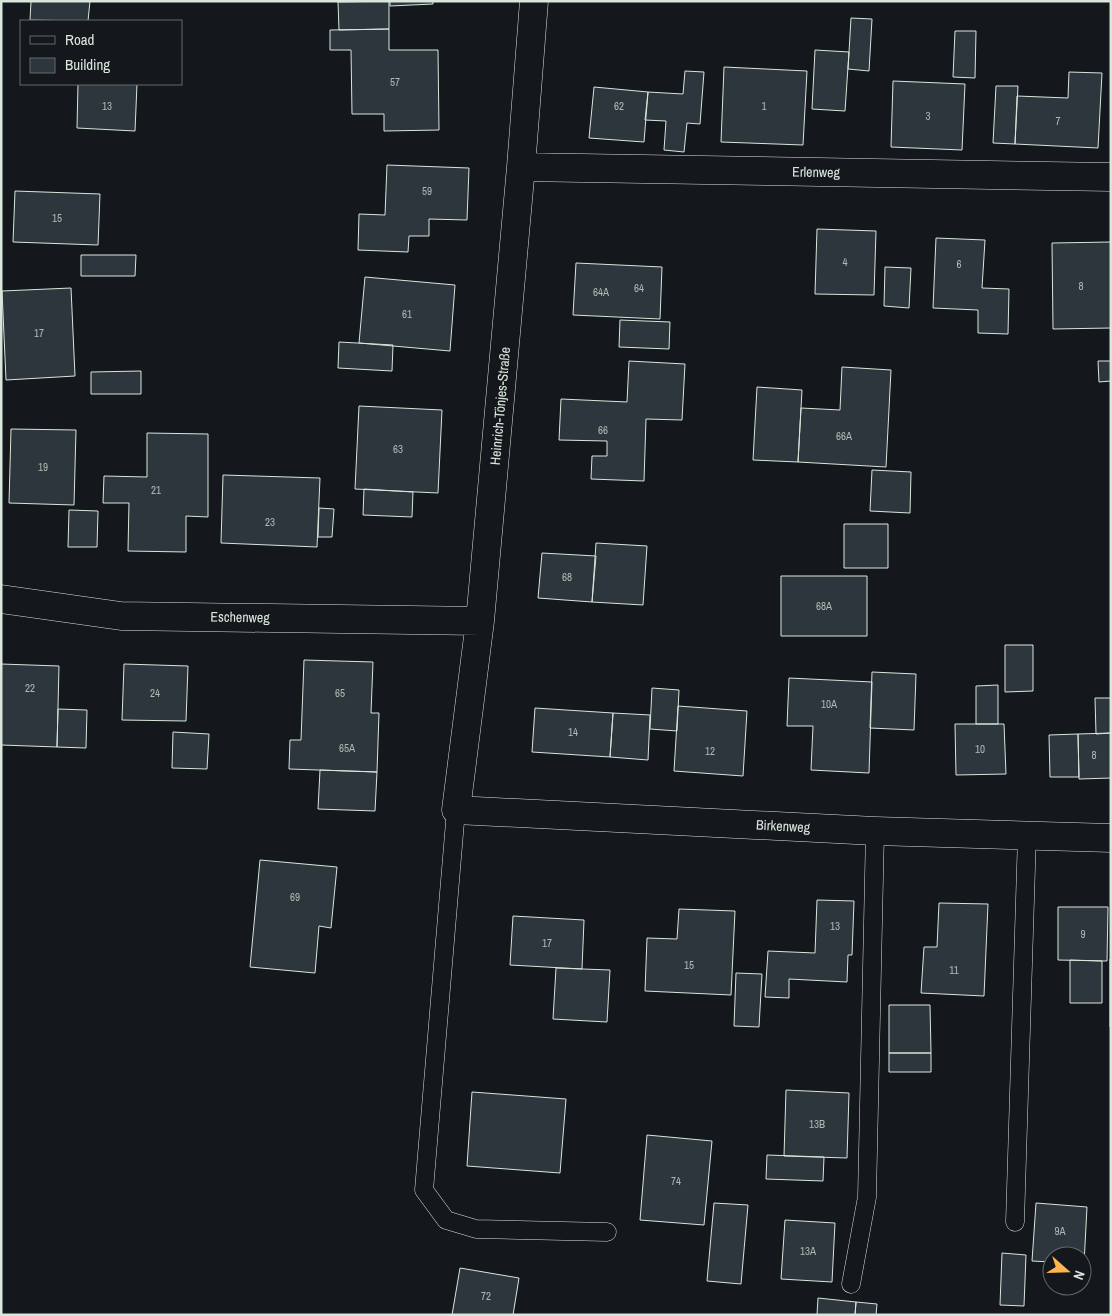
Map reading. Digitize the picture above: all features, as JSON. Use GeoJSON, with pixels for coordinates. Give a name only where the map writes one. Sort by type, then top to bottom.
{"type":"FeatureCollection","features":[{"type":"Feature","properties":{"kind":"street","name":"Heinrich-Tönjes-Straße"},"geometry":{"type":"LineString","coordinates":[[456,810],[480,621],[534,1]]}},
{"type":"Feature","properties":{"kind":"street","name":"Erlenweg"},"geometry":{"type":"LineString","coordinates":[[521,167],[1111,177]]}},
{"type":"Feature","properties":{"kind":"street","name":"Eschenweg"},"geometry":{"type":"LineString","coordinates":[[1,599],[121,616],[480,621]]}},
{"type":"Feature","properties":{"kind":"street","name":"Birkenweg"},"geometry":{"type":"LineString","coordinates":[[456,810],[875,831],[1111,838]]}},
{"type":"Feature","properties":{"kind":"lane"},"geometry":{"type":"LineString","coordinates":[[456,810],[424,1190],[446,1220],[476,1229],[608,1232]]}},
{"type":"Feature","properties":{"kind":"lane"},"geometry":{"type":"LineString","coordinates":[[851,1284],[867,1197],[875,831]]}},
{"type":"Feature","properties":{"kind":"lane"},"geometry":{"type":"LineString","coordinates":[[1015,1222],[1028,835]]}},
{"type":"Feature","properties":{"kind":"building"},"geometry":{"type":"Polygon","coordinates":[[[31,1],[90,1],[88,20],[30,20],[31,1]]]}},
{"type":"Feature","properties":{"kind":"building"},"geometry":{"type":"Polygon","coordinates":[[[389,1],[389,29],[339,30],[338,2],[389,1]]]}},
{"type":"Feature","properties":{"kind":"building"},"geometry":{"type":"Polygon","coordinates":[[[390,1],[433,1],[433,4],[390,6],[390,1]]]}},
{"type":"Feature","properties":{"kind":"building"},"geometry":{"type":"Polygon","coordinates":[[[851,18],[872,19],[869,71],[848,69],[851,18]]]}},
{"type":"Feature","properties":{"kind":"building"},"geometry":{"type":"Polygon","coordinates":[[[389,29],[389,50],[438,50],[439,130],[384,131],[384,114],[352,114],[351,50],[330,50],[330,30],[389,29]]]}},
{"type":"Feature","properties":{"kind":"building"},"geometry":{"type":"Polygon","coordinates":[[[955,31],[976,31],[975,78],[953,77],[955,31]]]}},
{"type":"Feature","properties":{"kind":"building"},"geometry":{"type":"Polygon","coordinates":[[[815,50],[849,52],[845,111],[812,109],[815,50]]]}},
{"type":"Feature","properties":{"kind":"building"},"geometry":{"type":"Polygon","coordinates":[[[724,67],[807,71],[803,145],[721,142],[724,67]]]}},
{"type":"Feature","properties":{"kind":"building"},"geometry":{"type":"Polygon","coordinates":[[[685,71],[704,72],[700,124],[687,123],[684,152],[664,150],[666,121],[645,120],[648,92],[683,94],[685,71]]]}},
{"type":"Feature","properties":{"kind":"building"},"geometry":{"type":"Polygon","coordinates":[[[1069,72],[1102,73],[1098,148],[1015,144],[1017,96],[1068,98],[1069,72]]]}},
{"type":"Feature","properties":{"kind":"building"},"geometry":{"type":"Polygon","coordinates":[[[893,81],[965,84],[962,150],[891,147],[893,81]]]}},
{"type":"Feature","properties":{"kind":"building"},"geometry":{"type":"Polygon","coordinates":[[[78,85],[137,85],[135,131],[77,128],[78,85]]]}},
{"type":"Feature","properties":{"kind":"building"},"geometry":{"type":"Polygon","coordinates":[[[996,86],[1018,86],[1015,144],[993,143],[996,86]]]}},
{"type":"Feature","properties":{"kind":"building"},"geometry":{"type":"Polygon","coordinates":[[[594,87],[648,92],[644,142],[589,138],[594,87]]]}},
{"type":"Feature","properties":{"kind":"building"},"geometry":{"type":"Polygon","coordinates":[[[387,165],[469,168],[467,220],[429,219],[429,236],[409,236],[408,252],[358,250],[359,214],[385,215],[387,165]]]}},
{"type":"Feature","properties":{"kind":"building"},"geometry":{"type":"Polygon","coordinates":[[[15,191],[100,194],[98,245],[13,242],[15,191]]]}},
{"type":"Feature","properties":{"kind":"building"},"geometry":{"type":"Polygon","coordinates":[[[817,229],[876,231],[874,295],[815,294],[817,229]]]}},
{"type":"Feature","properties":{"kind":"building"},"geometry":{"type":"Polygon","coordinates":[[[936,238],[985,240],[982,288],[1009,289],[1008,334],[978,333],[978,310],[933,308],[936,238]]]}},
{"type":"Feature","properties":{"kind":"building"},"geometry":{"type":"Polygon","coordinates":[[[1111,242],[1111,328],[1053,329],[1052,243],[1111,242]]]}},
{"type":"Feature","properties":{"kind":"building"},"geometry":{"type":"Polygon","coordinates":[[[81,255],[136,255],[135,276],[81,276],[81,255]]]}},
{"type":"Feature","properties":{"kind":"building"},"geometry":{"type":"Polygon","coordinates":[[[576,263],[662,267],[660,319],[573,315],[576,263]]]}},
{"type":"Feature","properties":{"kind":"building"},"geometry":{"type":"Polygon","coordinates":[[[885,267],[911,268],[909,308],[884,306],[885,267]]]}},
{"type":"Feature","properties":{"kind":"building"},"geometry":{"type":"Polygon","coordinates":[[[365,277],[455,285],[450,351],[359,343],[365,277]]]}},
{"type":"Feature","properties":{"kind":"building"},"geometry":{"type":"Polygon","coordinates":[[[71,288],[75,376],[6,380],[2,291],[71,288]]]}},
{"type":"Feature","properties":{"kind":"building"},"geometry":{"type":"Polygon","coordinates":[[[620,320],[670,322],[669,349],[619,347],[620,320]]]}},
{"type":"Feature","properties":{"kind":"building"},"geometry":{"type":"Polygon","coordinates":[[[339,342],[393,345],[392,371],[338,368],[339,342]]]}},
{"type":"Feature","properties":{"kind":"building"},"geometry":{"type":"Polygon","coordinates":[[[629,361],[685,364],[682,420],[646,419],[644,481],[591,479],[592,456],[607,456],[607,441],[559,440],[561,399],[627,402],[629,361]]]}},
{"type":"Feature","properties":{"kind":"building"},"geometry":{"type":"Polygon","coordinates":[[[1098,361],[1111,361],[1111,381],[1099,382],[1098,361]]]}},
{"type":"Feature","properties":{"kind":"building"},"geometry":{"type":"Polygon","coordinates":[[[842,367],[891,370],[886,467],[798,462],[801,408],[840,410],[842,367]]]}},
{"type":"Feature","properties":{"kind":"building"},"geometry":{"type":"Polygon","coordinates":[[[141,371],[141,394],[91,394],[91,372],[141,371]]]}},
{"type":"Feature","properties":{"kind":"building"},"geometry":{"type":"Polygon","coordinates":[[[757,387],[802,390],[798,462],[753,460],[757,387]]]}},
{"type":"Feature","properties":{"kind":"building"},"geometry":{"type":"Polygon","coordinates":[[[359,406],[442,410],[438,493],[355,489],[359,406]]]}},
{"type":"Feature","properties":{"kind":"building"},"geometry":{"type":"Polygon","coordinates":[[[11,429],[76,430],[74,505],[9,503],[11,429]]]}},
{"type":"Feature","properties":{"kind":"building"},"geometry":{"type":"Polygon","coordinates":[[[147,433],[208,434],[208,517],[186,516],[186,552],[128,551],[129,503],[103,503],[104,476],[147,477],[147,433]]]}},
{"type":"Feature","properties":{"kind":"building"},"geometry":{"type":"Polygon","coordinates":[[[872,470],[911,472],[910,513],[870,511],[872,470]]]}},
{"type":"Feature","properties":{"kind":"building"},"geometry":{"type":"Polygon","coordinates":[[[223,475],[320,478],[317,547],[221,543],[223,475]]]}},
{"type":"Feature","properties":{"kind":"building"},"geometry":{"type":"Polygon","coordinates":[[[364,489],[413,492],[412,517],[363,515],[364,489]]]}},
{"type":"Feature","properties":{"kind":"building"},"geometry":{"type":"Polygon","coordinates":[[[319,508],[334,509],[332,537],[318,537],[319,508]]]}},
{"type":"Feature","properties":{"kind":"building"},"geometry":{"type":"Polygon","coordinates":[[[69,510],[98,511],[97,547],[68,547],[69,510]]]}},
{"type":"Feature","properties":{"kind":"building"},"geometry":{"type":"Polygon","coordinates":[[[844,524],[888,524],[888,568],[844,568],[844,524]]]}},
{"type":"Feature","properties":{"kind":"building"},"geometry":{"type":"Polygon","coordinates":[[[596,543],[647,546],[643,605],[592,602],[596,543]]]}},
{"type":"Feature","properties":{"kind":"building"},"geometry":{"type":"Polygon","coordinates":[[[542,553],[596,556],[592,602],[538,598],[542,553]]]}},
{"type":"Feature","properties":{"kind":"building"},"geometry":{"type":"Polygon","coordinates":[[[781,576],[867,576],[867,636],[781,636],[781,576]]]}},
{"type":"Feature","properties":{"kind":"building"},"geometry":{"type":"Polygon","coordinates":[[[1005,645],[1033,645],[1033,691],[1005,692],[1005,645]]]}},
{"type":"Feature","properties":{"kind":"building"},"geometry":{"type":"Polygon","coordinates":[[[304,660],[373,662],[371,713],[379,713],[377,772],[289,769],[290,740],[301,740],[304,660]]]}},
{"type":"Feature","properties":{"kind":"building"},"geometry":{"type":"Polygon","coordinates":[[[1,664],[59,666],[57,747],[1,745],[1,664]]]}},
{"type":"Feature","properties":{"kind":"building"},"geometry":{"type":"Polygon","coordinates":[[[124,664],[188,666],[186,721],[122,720],[124,664]]]}},
{"type":"Feature","properties":{"kind":"building"},"geometry":{"type":"Polygon","coordinates":[[[872,672],[916,674],[914,730],[870,728],[872,672]]]}},
{"type":"Feature","properties":{"kind":"building"},"geometry":{"type":"Polygon","coordinates":[[[789,678],[872,682],[869,773],[811,770],[813,726],[787,726],[789,678]]]}},
{"type":"Feature","properties":{"kind":"building"},"geometry":{"type":"Polygon","coordinates":[[[998,685],[998,724],[976,724],[976,686],[998,685]]]}},
{"type":"Feature","properties":{"kind":"building"},"geometry":{"type":"Polygon","coordinates":[[[652,688],[679,690],[677,731],[650,729],[652,688]]]}},
{"type":"Feature","properties":{"kind":"building"},"geometry":{"type":"Polygon","coordinates":[[[1095,698],[1111,698],[1111,733],[1096,734],[1095,698]]]}},
{"type":"Feature","properties":{"kind":"building"},"geometry":{"type":"Polygon","coordinates":[[[678,706],[747,711],[743,776],[674,771],[678,706]]]}},
{"type":"Feature","properties":{"kind":"building"},"geometry":{"type":"Polygon","coordinates":[[[535,708],[613,713],[610,757],[532,752],[535,708]]]}},
{"type":"Feature","properties":{"kind":"building"},"geometry":{"type":"Polygon","coordinates":[[[58,709],[87,710],[86,748],[57,747],[58,709]]]}},
{"type":"Feature","properties":{"kind":"building"},"geometry":{"type":"Polygon","coordinates":[[[613,713],[650,715],[648,760],[610,757],[613,713]]]}},
{"type":"Feature","properties":{"kind":"building"},"geometry":{"type":"Polygon","coordinates":[[[955,724],[1004,724],[1006,774],[956,775],[955,724]]]}},
{"type":"Feature","properties":{"kind":"building"},"geometry":{"type":"Polygon","coordinates":[[[173,732],[209,734],[207,769],[172,768],[173,732]]]}},
{"type":"Feature","properties":{"kind":"building"},"geometry":{"type":"Polygon","coordinates":[[[1111,733],[1111,778],[1079,779],[1078,734],[1111,733]]]}},
{"type":"Feature","properties":{"kind":"building"},"geometry":{"type":"Polygon","coordinates":[[[1078,734],[1079,777],[1050,777],[1049,735],[1078,734]]]}},
{"type":"Feature","properties":{"kind":"building"},"geometry":{"type":"Polygon","coordinates":[[[320,770],[377,772],[375,811],[318,809],[320,770]]]}},
{"type":"Feature","properties":{"kind":"building"},"geometry":{"type":"Polygon","coordinates":[[[260,860],[337,867],[331,928],[319,926],[315,973],[250,967],[260,860]]]}},
{"type":"Feature","properties":{"kind":"building"},"geometry":{"type":"Polygon","coordinates":[[[817,900],[854,901],[852,955],[848,955],[847,982],[789,979],[789,998],[765,997],[768,951],[815,953],[817,900]]]}},
{"type":"Feature","properties":{"kind":"building"},"geometry":{"type":"Polygon","coordinates":[[[939,903],[988,904],[984,996],[921,993],[924,947],[937,947],[939,903]]]}},
{"type":"Feature","properties":{"kind":"building"},"geometry":{"type":"Polygon","coordinates":[[[1058,907],[1108,907],[1107,961],[1058,960],[1058,907]]]}},
{"type":"Feature","properties":{"kind":"building"},"geometry":{"type":"Polygon","coordinates":[[[679,909],[735,911],[731,995],[645,991],[647,938],[677,939],[679,909]]]}},
{"type":"Feature","properties":{"kind":"building"},"geometry":{"type":"Polygon","coordinates":[[[513,916],[584,920],[582,969],[510,965],[513,916]]]}},
{"type":"Feature","properties":{"kind":"building"},"geometry":{"type":"Polygon","coordinates":[[[1111,959],[1111,1027],[1110,1027],[1111,959]]]}},
{"type":"Feature","properties":{"kind":"building"},"geometry":{"type":"Polygon","coordinates":[[[1070,960],[1102,961],[1102,1003],[1070,1003],[1070,960]]]}},
{"type":"Feature","properties":{"kind":"building"},"geometry":{"type":"Polygon","coordinates":[[[556,968],[610,970],[607,1022],[553,1019],[556,968]]]}},
{"type":"Feature","properties":{"kind":"building"},"geometry":{"type":"Polygon","coordinates":[[[736,973],[762,974],[759,1027],[734,1026],[736,973]]]}},
{"type":"Feature","properties":{"kind":"building"},"geometry":{"type":"Polygon","coordinates":[[[889,1005],[930,1005],[931,1053],[889,1053],[889,1005]]]}},
{"type":"Feature","properties":{"kind":"building"},"geometry":{"type":"Polygon","coordinates":[[[889,1053],[931,1053],[931,1072],[889,1072],[889,1053]]]}},
{"type":"Feature","properties":{"kind":"building"},"geometry":{"type":"Polygon","coordinates":[[[786,1090],[849,1093],[847,1158],[784,1156],[786,1090]]]}},
{"type":"Feature","properties":{"kind":"building"},"geometry":{"type":"Polygon","coordinates":[[[472,1092],[566,1099],[560,1173],[467,1166],[472,1092]]]}},
{"type":"Feature","properties":{"kind":"building"},"geometry":{"type":"Polygon","coordinates":[[[647,1135],[712,1141],[704,1225],[640,1220],[647,1135]]]}},
{"type":"Feature","properties":{"kind":"building"},"geometry":{"type":"Polygon","coordinates":[[[767,1155],[824,1157],[823,1181],[766,1179],[767,1155]]]}},
{"type":"Feature","properties":{"kind":"building"},"geometry":{"type":"Polygon","coordinates":[[[714,1203],[748,1205],[741,1284],[707,1281],[714,1203]]]}},
{"type":"Feature","properties":{"kind":"building"},"geometry":{"type":"Polygon","coordinates":[[[1036,1203],[1087,1207],[1085,1246],[1042,1246],[1042,1262],[1032,1261],[1036,1203]]]}},
{"type":"Feature","properties":{"kind":"building"},"geometry":{"type":"Polygon","coordinates":[[[785,1220],[835,1223],[832,1282],[781,1279],[785,1220]]]}},
{"type":"Feature","properties":{"kind":"building"},"geometry":{"type":"Polygon","coordinates":[[[1002,1253],[1026,1255],[1024,1306],[1000,1305],[1002,1253]]]}},
{"type":"Feature","properties":{"kind":"building"},"geometry":{"type":"Polygon","coordinates":[[[460,1268],[519,1278],[513,1315],[452,1315],[460,1268]]]}},
{"type":"Feature","properties":{"kind":"building"},"geometry":{"type":"Polygon","coordinates":[[[818,1298],[856,1302],[855,1315],[817,1315],[818,1298]]]}},
{"type":"Feature","properties":{"kind":"building"},"geometry":{"type":"Polygon","coordinates":[[[856,1302],[877,1304],[876,1315],[855,1315],[856,1302]]]}}]}
